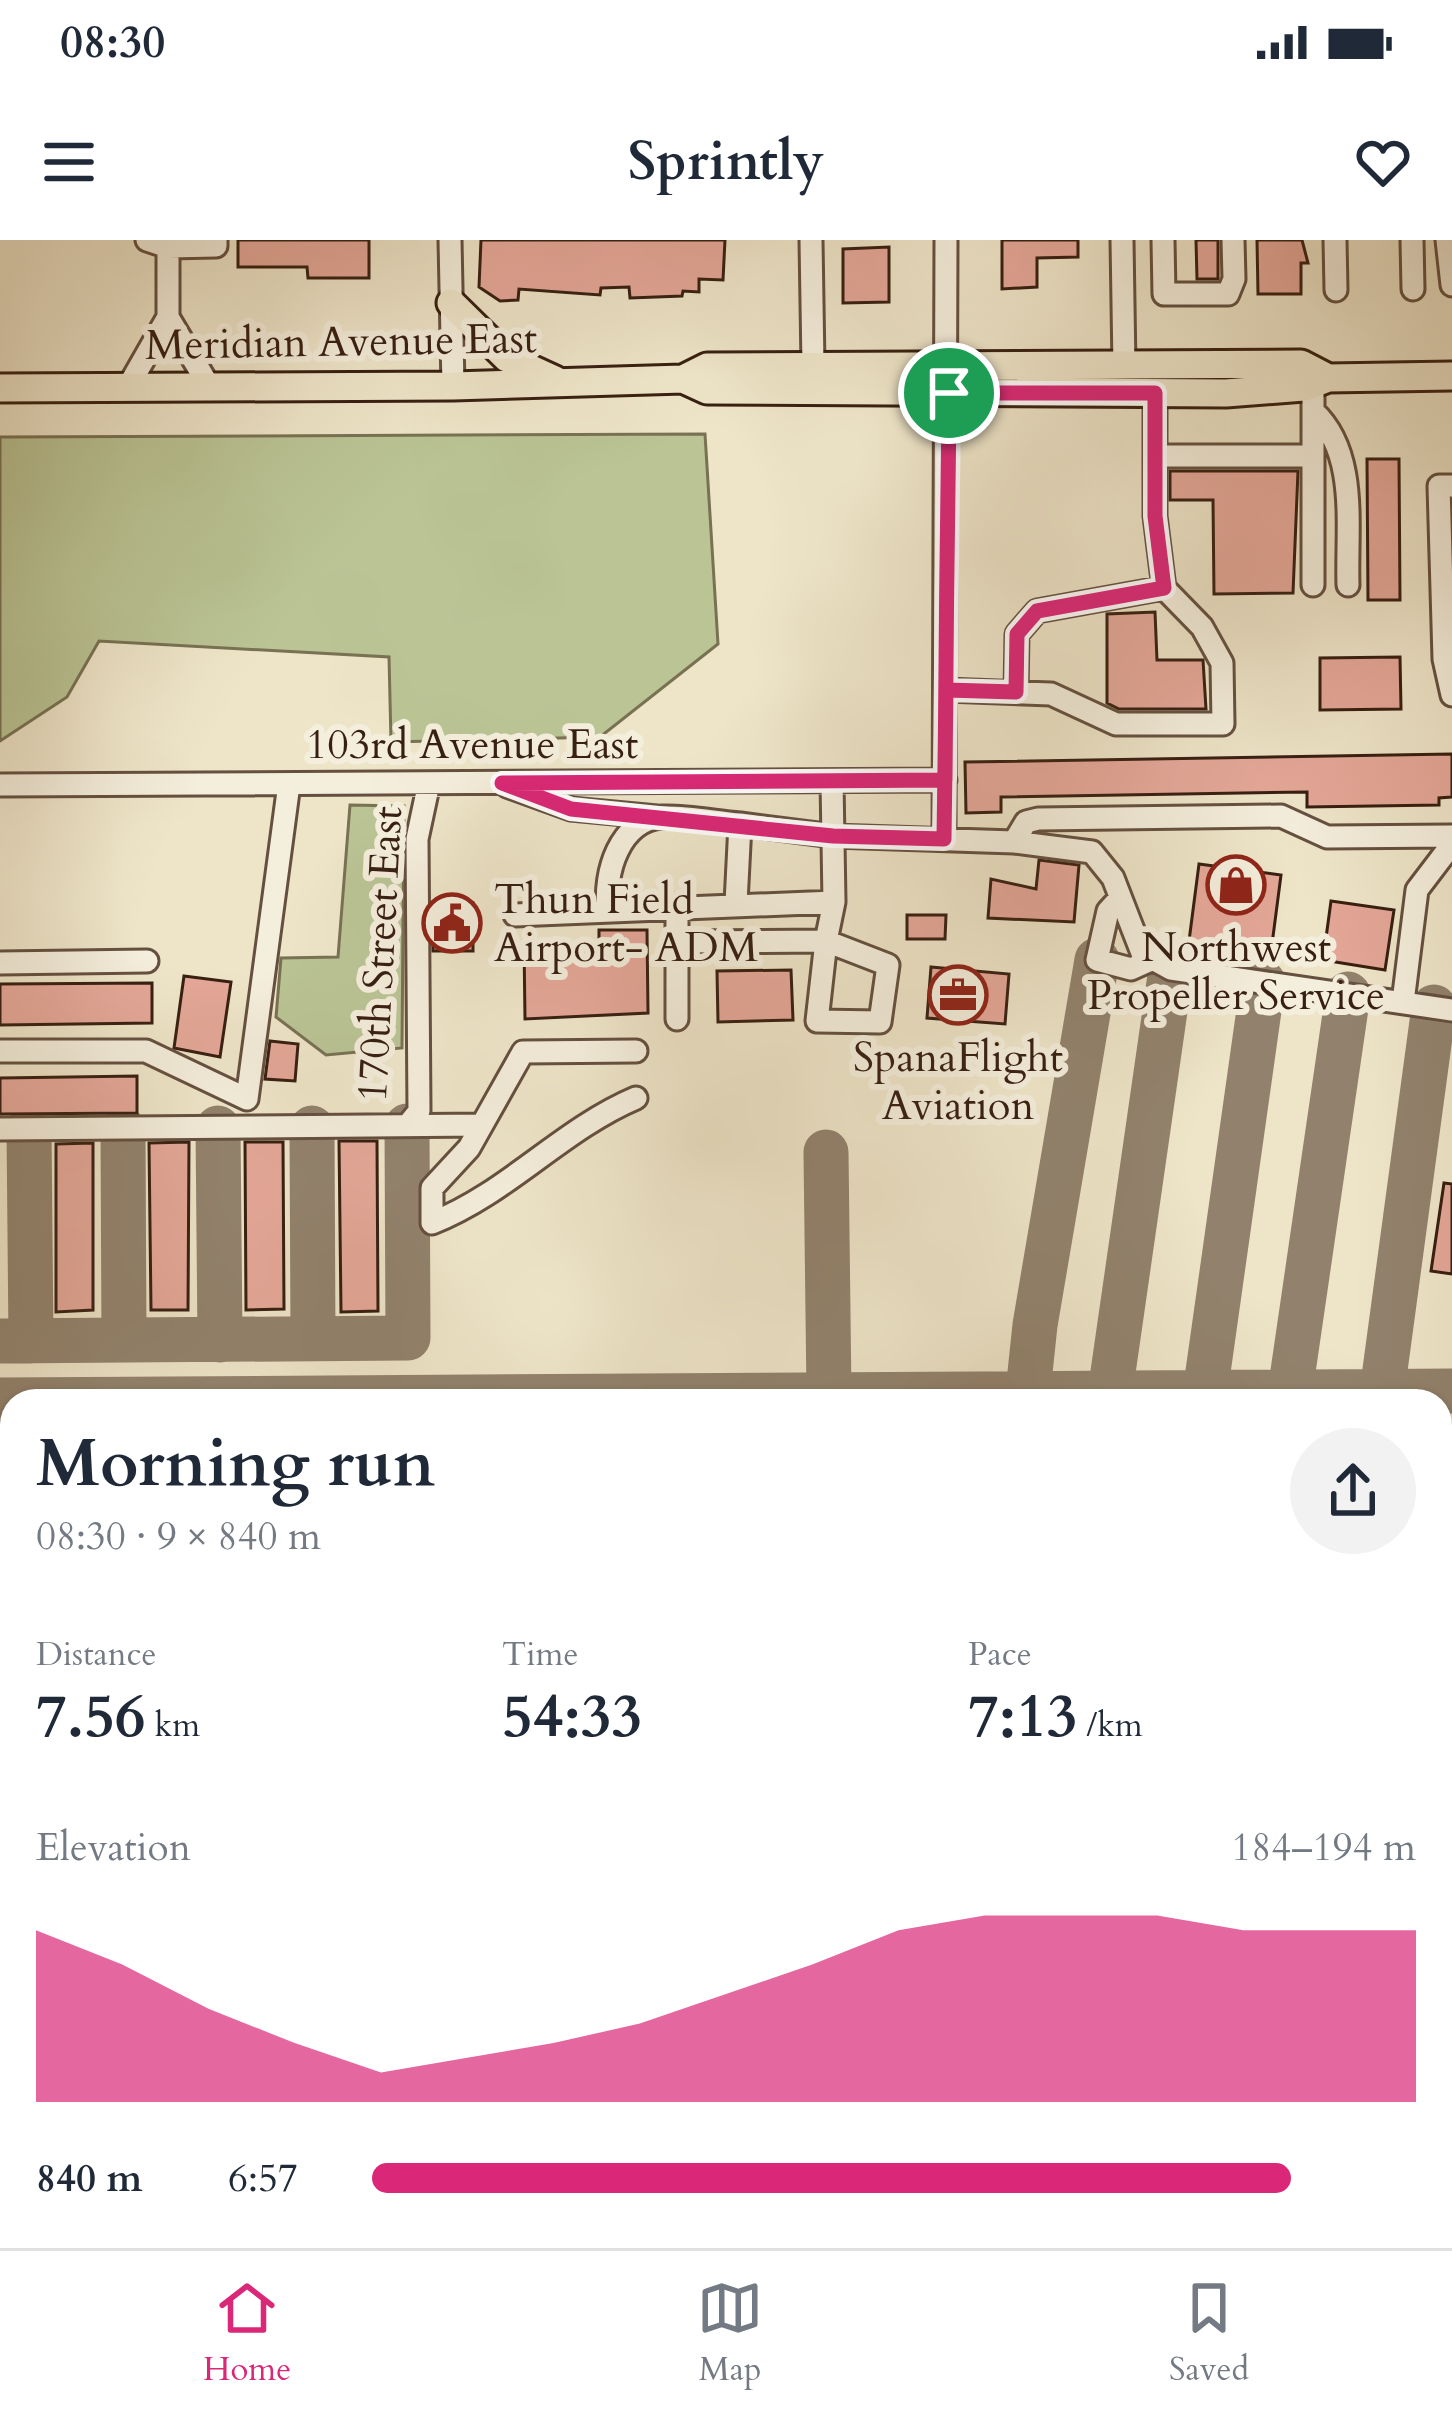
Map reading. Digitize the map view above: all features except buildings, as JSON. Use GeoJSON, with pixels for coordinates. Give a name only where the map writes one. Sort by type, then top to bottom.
{"type":"FeatureCollection","features":[{"type":"Feature","properties":{"kind":"main road"},"geometry":{"type":"LineString","coordinates":[[451,303],[507,358],[559,382]]}},
{"type":"Feature","properties":{"kind":"main road","name":"Meridian Avenue East"},"geometry":{"type":"LineString","coordinates":[[683,379],[707,390],[1124,367],[1301,364],[1318,391]]}},
{"type":"Feature","properties":{"kind":"main road","name":"Meridian Avenue East"},"geometry":{"type":"LineString","coordinates":[[0,388],[453,386],[683,379],[707,367],[813,365],[949,380],[1155,393],[1318,391],[1452,376]]}},
{"type":"Feature","properties":{"kind":"street"},"geometry":{"type":"LineString","coordinates":[[209,386],[168,317],[161,242],[216,246],[216,240]]}},
{"type":"Feature","properties":{"kind":"street"},"geometry":{"type":"LineString","coordinates":[[450,240],[453,386]]}},
{"type":"Feature","properties":{"kind":"street"},"geometry":{"type":"LineString","coordinates":[[811,240],[813,365]]}},
{"type":"Feature","properties":{"kind":"street"},"geometry":{"type":"LineString","coordinates":[[944,839],[946,240]]}},
{"type":"Feature","properties":{"kind":"street"},"geometry":{"type":"LineString","coordinates":[[1122,240],[1124,367]]}},
{"type":"Feature","properties":{"kind":"street"},"geometry":{"type":"LineString","coordinates":[[1163,240],[1164,294],[1228,294],[1234,279],[1233,240]]}},
{"type":"Feature","properties":{"kind":"street"},"geometry":{"type":"LineString","coordinates":[[1335,240],[1336,290]]}},
{"type":"Feature","properties":{"kind":"street"},"geometry":{"type":"LineString","coordinates":[[1412,240],[1413,289]]}},
{"type":"Feature","properties":{"kind":"street"},"geometry":{"type":"LineString","coordinates":[[1447,240],[1452,285]]}},
{"type":"Feature","properties":{"kind":"street"},"geometry":{"type":"LineString","coordinates":[[128,387],[168,317]]}},
{"type":"Feature","properties":{"kind":"street"},"geometry":{"type":"LineString","coordinates":[[1313,585],[1318,391]]}},
{"type":"Feature","properties":{"kind":"street"},"geometry":{"type":"LineString","coordinates":[[1318,391],[1345,467],[1348,586]]}},
{"type":"Feature","properties":{"kind":"street"},"geometry":{"type":"LineString","coordinates":[[946,690],[1066,698],[1116,724],[1223,724],[1222,663],[1202,627],[1164,588],[1155,516],[1155,393]]}},
{"type":"Feature","properties":{"kind":"street"},"geometry":{"type":"LineString","coordinates":[[1155,456],[1313,457]]}},
{"type":"Feature","properties":{"kind":"street"},"geometry":{"type":"LineString","coordinates":[[1452,486],[1439,486],[1444,659],[1452,695]]}},
{"type":"Feature","properties":{"kind":"street"},"geometry":{"type":"LineString","coordinates":[[1016,692],[1017,634],[1037,611],[1164,588]]}},
{"type":"Feature","properties":{"kind":"street","name":"103rd Avenue East"},"geometry":{"type":"LineString","coordinates":[[0,785],[945,780]]}},
{"type":"Feature","properties":{"kind":"street"},"geometry":{"type":"LineString","coordinates":[[677,942],[826,941],[888,965],[880,1022],[817,1021],[826,941],[834,902],[832,781]]}},
{"type":"Feature","properties":{"kind":"street","name":"170th Street East"},"geometry":{"type":"LineString","coordinates":[[407,1126],[419,1111],[417,839],[429,783]]}},
{"type":"Feature","properties":{"kind":"street"},"geometry":{"type":"LineString","coordinates":[[502,783],[571,809],[833,836],[1014,842],[1092,852],[1113,878],[1133,938],[1150,960],[1172,969],[1452,1010]]}},
{"type":"Feature","properties":{"kind":"street"},"geometry":{"type":"LineString","coordinates":[[0,1051],[146,1052],[247,1099],[290,784]]}},
{"type":"Feature","properties":{"kind":"street"},"geometry":{"type":"LineString","coordinates":[[1014,842],[1026,822],[1281,816],[1327,836],[1452,840]]}},
{"type":"Feature","properties":{"kind":"street"},"geometry":{"type":"LineString","coordinates":[[608,908],[605,879],[614,856],[638,826],[657,817]]}},
{"type":"Feature","properties":{"kind":"street"},"geometry":{"type":"LineString","coordinates":[[736,903],[740,824]]}},
{"type":"Feature","properties":{"kind":"street"},"geometry":{"type":"LineString","coordinates":[[1403,1002],[1417,890],[1452,840]]}},
{"type":"Feature","properties":{"kind":"street"},"geometry":{"type":"LineString","coordinates":[[1120,898],[1108,911],[1096,960],[1131,969],[1150,960]]}},
{"type":"Feature","properties":{"kind":"street"},"geometry":{"type":"LineString","coordinates":[[515,915],[834,902]]}},
{"type":"Feature","properties":{"kind":"street"},"geometry":{"type":"LineString","coordinates":[[677,905],[677,1018]]}},
{"type":"Feature","properties":{"kind":"street"},"geometry":{"type":"LineString","coordinates":[[0,963],[147,962]]}},
{"type":"Feature","properties":{"kind":"street"},"geometry":{"type":"LineString","coordinates":[[636,1051],[523,1052],[482,1125],[433,1188],[432,1223],[469,1208],[518,1177],[588,1118],[636,1098]]}},
{"type":"Feature","properties":{"kind":"street"},"geometry":{"type":"LineString","coordinates":[[0,1130],[482,1125]]}},
{"type":"Feature","properties":{"kind":"green space"},"geometry":{"type":"Polygon","coordinates":[[[705,434],[718,644],[600,737],[391,742],[389,657],[99,641],[67,697],[0,741],[0,437],[705,434]]]}},
{"type":"Feature","properties":{"kind":"green space"},"geometry":{"type":"Polygon","coordinates":[[[350,805],[404,806],[402,1048],[326,1055],[276,1017],[281,958],[338,957],[350,805]]]}},
{"type":"Feature","properties":{"kind":"taxiway"},"geometry":{"type":"LineString","coordinates":[[1028,1389],[1097,960]]}},
{"type":"Feature","properties":{"kind":"taxiway"},"geometry":{"type":"LineString","coordinates":[[1111,1389],[1171,969]]}},
{"type":"Feature","properties":{"kind":"taxiway"},"geometry":{"type":"LineString","coordinates":[[1206,1389],[1263,982]]}},
{"type":"Feature","properties":{"kind":"taxiway"},"geometry":{"type":"LineString","coordinates":[[1290,1389],[1348,994]]}},
{"type":"Feature","properties":{"kind":"taxiway"},"geometry":{"type":"LineString","coordinates":[[1382,1389],[1434,1007]]}},
{"type":"Feature","properties":{"kind":"taxiway"},"geometry":{"type":"LineString","coordinates":[[0,1341],[408,1338],[407,1126]]}},
{"type":"Feature","properties":{"kind":"taxiway"},"geometry":{"type":"LineString","coordinates":[[218,1128],[220,1340]]}},
{"type":"Feature","properties":{"kind":"taxiway"},"geometry":{"type":"LineString","coordinates":[[312,1128],[313,1339]]}},
{"type":"Feature","properties":{"kind":"taxiway"},"geometry":{"type":"LineString","coordinates":[[29,1129],[31,1341]]}},
{"type":"Feature","properties":{"kind":"taxiway"},"geometry":{"type":"LineString","coordinates":[[123,1129],[124,1340]]}},
{"type":"Feature","properties":{"kind":"taxiway"},"geometry":{"type":"LineString","coordinates":[[826,1152],[829,1389]]}},
{"type":"Feature","properties":{"kind":"place","name":"Northwest Propeller Service"},"geometry":{"type":"Point","coordinates":[1236,885]}},
{"type":"Feature","properties":{"kind":"place","name":"Thun Field Airport- ADM"},"geometry":{"type":"Point","coordinates":[452,923]}},
{"type":"Feature","properties":{"kind":"place","name":"SpanaFlight Aviation"},"geometry":{"type":"Point","coordinates":[958,995]}},
{"type":"Feature","properties":{"kind":"route"},"geometry":{"type":"LineString","coordinates":[[949,393],[945,780],[502,783],[526,796],[571,809],[833,836],[944,839],[945,780],[946,690],[1016,692],[1017,634],[1037,611],[1164,588],[1155,516],[1155,393],[949,393]]}}]}
